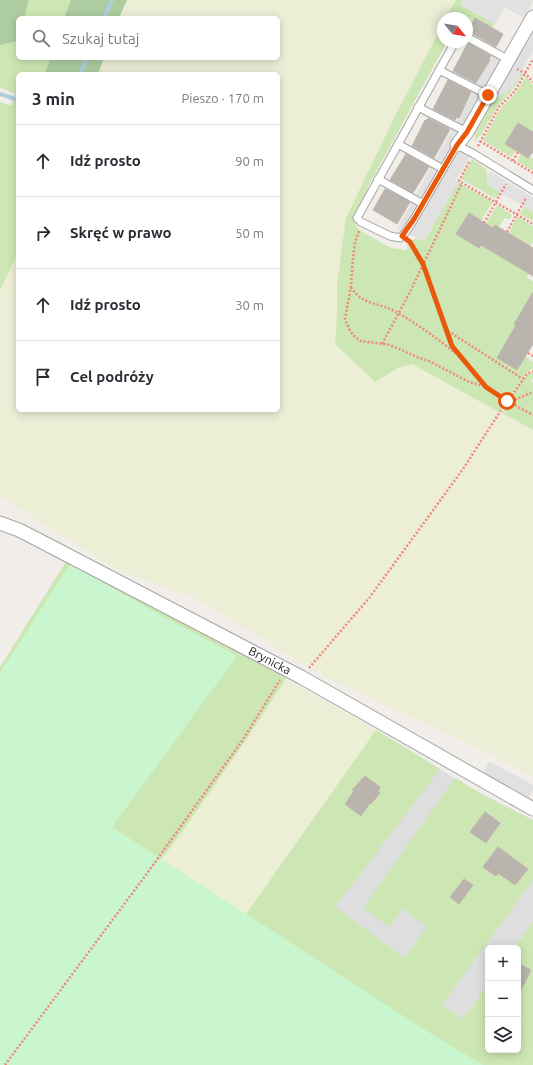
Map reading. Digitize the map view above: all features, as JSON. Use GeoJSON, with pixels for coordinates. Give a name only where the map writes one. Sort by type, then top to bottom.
{"type":"FeatureCollection","features":[{"type":"Feature","properties":{"kind":"street"},"geometry":{"type":"LineString","coordinates":[[457,145],[467,132],[533,17]]}},
{"type":"Feature","properties":{"kind":"street","name":"Brynicka"},"geometry":{"type":"LineString","coordinates":[[0,523],[19,530],[287,669],[533,809]]}},
{"type":"Feature","properties":{"kind":"lane"},"geometry":{"type":"LineString","coordinates":[[473,40],[509,60]]}},
{"type":"Feature","properties":{"kind":"lane"},"geometry":{"type":"LineString","coordinates":[[452,48],[357,218],[390,236],[400,238],[457,145],[533,190]]}},
{"type":"Feature","properties":{"kind":"lane"},"geometry":{"type":"LineString","coordinates":[[439,70],[488,95]]}},
{"type":"Feature","properties":{"kind":"lane"},"geometry":{"type":"LineString","coordinates":[[418,107],[467,132]]}},
{"type":"Feature","properties":{"kind":"lane"},"geometry":{"type":"LineString","coordinates":[[398,144],[443,170]]}},
{"type":"Feature","properties":{"kind":"lane"},"geometry":{"type":"LineString","coordinates":[[378,179],[422,204]]}},
{"type":"Feature","properties":{"kind":"path"},"geometry":{"type":"LineString","coordinates":[[533,59],[515,91],[499,107],[480,142],[533,172]]}},
{"type":"Feature","properties":{"kind":"path"},"geometry":{"type":"LineString","coordinates":[[525,73],[533,82]]}},
{"type":"Feature","properties":{"kind":"path"},"geometry":{"type":"LineString","coordinates":[[513,162],[518,152]]}},
{"type":"Feature","properties":{"kind":"path"},"geometry":{"type":"LineString","coordinates":[[474,154],[458,181],[533,224]]}},
{"type":"Feature","properties":{"kind":"path"},"geometry":{"type":"LineString","coordinates":[[382,344],[410,292],[462,183]]}},
{"type":"Feature","properties":{"kind":"path"},"geometry":{"type":"LineString","coordinates":[[484,223],[500,195]]}},
{"type":"Feature","properties":{"kind":"path"},"geometry":{"type":"LineString","coordinates":[[507,232],[521,208]]}},
{"type":"Feature","properties":{"kind":"path"},"geometry":{"type":"LineString","coordinates":[[360,221],[360,230],[355,243],[352,258],[350,286],[345,319],[355,337],[361,341],[390,345],[429,361],[469,382],[486,387]]}},
{"type":"Feature","properties":{"kind":"path"},"geometry":{"type":"LineString","coordinates":[[402,236],[410,242],[423,264],[452,346],[486,387],[507,403],[533,415]]}},
{"type":"Feature","properties":{"kind":"path"},"geometry":{"type":"LineString","coordinates":[[350,286],[359,298],[398,313],[431,334],[463,359]]}},
{"type":"Feature","properties":{"kind":"path"},"geometry":{"type":"LineString","coordinates":[[447,331],[523,379]]}},
{"type":"Feature","properties":{"kind":"path"},"geometry":{"type":"LineString","coordinates":[[528,352],[533,356]]}},
{"type":"Feature","properties":{"kind":"path"},"geometry":{"type":"LineString","coordinates":[[301,677],[370,598],[463,469],[523,379],[527,374],[533,371]]}},
{"type":"Feature","properties":{"kind":"path"},"geometry":{"type":"LineString","coordinates":[[507,403],[533,392]]}},
{"type":"Feature","properties":{"kind":"path"},"geometry":{"type":"LineString","coordinates":[[5,1065],[148,872],[242,741],[287,669]]}},
{"type":"Feature","properties":{"kind":"shaded area"},"geometry":{"type":"Polygon","coordinates":[[[463,0],[533,0],[533,2],[524,18],[505,7],[495,24],[460,4],[463,0]]]}},
{"type":"Feature","properties":{"kind":"shaded area"},"geometry":{"type":"Polygon","coordinates":[[[533,30],[533,51],[513,87],[494,100],[533,30]]]}},
{"type":"Feature","properties":{"kind":"shaded area"},"geometry":{"type":"Polygon","coordinates":[[[494,53],[502,58],[453,147],[469,157],[456,180],[458,182],[424,241],[397,229],[494,53]]]}},
{"type":"Feature","properties":{"kind":"shaded area"},"geometry":{"type":"Polygon","coordinates":[[[489,171],[533,197],[533,212],[486,184],[489,171]]]}},
{"type":"Feature","properties":{"kind":"shaded area"},"geometry":{"type":"Polygon","coordinates":[[[376,730],[476,791],[533,820],[533,1065],[429,1065],[395,974],[334,908],[376,730]]]}},
{"type":"Feature","properties":{"kind":"shaded area"},"geometry":{"type":"Polygon","coordinates":[[[489,761],[533,785],[533,790],[526,802],[482,777],[489,761]]]}},
{"type":"Feature","properties":{"kind":"green space"},"geometry":{"type":"Polygon","coordinates":[[[0,0],[29,0],[25,16],[16,16],[16,41],[0,45],[0,0]]]}},
{"type":"Feature","properties":{"kind":"green space"},"geometry":{"type":"Polygon","coordinates":[[[29,0],[71,0],[65,16],[25,16],[29,0]]]}},
{"type":"Feature","properties":{"kind":"green space"},"geometry":{"type":"Polygon","coordinates":[[[71,0],[127,0],[120,16],[65,16],[71,0]]]}},
{"type":"Feature","properties":{"kind":"green space"},"geometry":{"type":"Polygon","coordinates":[[[127,0],[456,0],[449,12],[437,12],[437,35],[397,112],[346,218],[337,284],[335,344],[375,382],[398,368],[412,364],[533,431],[533,777],[502,759],[323,676],[191,595],[171,590],[119,571],[0,497],[0,290],[16,256],[16,412],[280,412],[280,72],[99,72],[103,60],[280,60],[280,16],[120,16],[127,0]]]}},
{"type":"Feature","properties":{"kind":"green space"},"geometry":{"type":"Polygon","coordinates":[[[456,0],[463,0],[461,5],[495,24],[492,28],[473,23],[473,12],[449,12],[456,0]]]}},
{"type":"Feature","properties":{"kind":"green space"},"geometry":{"type":"Polygon","coordinates":[[[437,35],[437,48],[444,48],[369,185],[354,220],[359,230],[391,248],[407,250],[407,244],[416,238],[424,241],[458,182],[492,201],[481,221],[469,213],[456,234],[478,248],[481,245],[529,274],[527,278],[533,281],[533,292],[514,323],[516,325],[497,358],[517,370],[526,356],[533,362],[533,368],[523,377],[499,412],[412,364],[398,368],[375,382],[335,344],[337,284],[346,218],[397,112],[437,35]]]}},
{"type":"Feature","properties":{"kind":"green space"},"geometry":{"type":"Polygon","coordinates":[[[16,41],[16,60],[49,60],[46,72],[16,72],[16,256],[0,290],[0,102],[11,106],[15,94],[0,87],[0,45],[16,41]]]}},
{"type":"Feature","properties":{"kind":"green space"},"geometry":{"type":"Polygon","coordinates":[[[49,60],[103,60],[99,72],[46,72],[49,60]]]}},
{"type":"Feature","properties":{"kind":"green space"},"geometry":{"type":"Polygon","coordinates":[[[521,73],[523,74],[515,87],[498,106],[475,143],[475,134],[494,100],[513,87],[521,73]]]}},
{"type":"Feature","properties":{"kind":"green space"},"geometry":{"type":"Polygon","coordinates":[[[526,76],[533,85],[533,132],[505,144],[516,151],[511,157],[483,140],[501,108],[516,93],[526,76]]]}},
{"type":"Feature","properties":{"kind":"green space"},"geometry":{"type":"Polygon","coordinates":[[[521,154],[528,158],[530,156],[533,159],[533,171],[517,161],[521,154]]]}},
{"type":"Feature","properties":{"kind":"green space"},"geometry":{"type":"Polygon","coordinates":[[[472,159],[483,166],[487,171],[487,184],[500,192],[497,197],[494,198],[461,179],[472,159]]]}},
{"type":"Feature","properties":{"kind":"green space"},"geometry":{"type":"Polygon","coordinates":[[[497,205],[512,215],[510,219],[505,218],[499,227],[495,225],[493,228],[486,224],[497,205]]]}},
{"type":"Feature","properties":{"kind":"green space"},"geometry":{"type":"Polygon","coordinates":[[[524,206],[533,212],[533,221],[520,214],[524,206]]]}},
{"type":"Feature","properties":{"kind":"green space"},"geometry":{"type":"Polygon","coordinates":[[[518,217],[533,226],[533,242],[530,246],[509,233],[518,217]]]}},
{"type":"Feature","properties":{"kind":"green space"},"geometry":{"type":"Polygon","coordinates":[[[533,372],[531,382],[533,383],[533,430],[502,413],[519,384],[533,372]]]}},
{"type":"Feature","properties":{"kind":"green space"},"geometry":{"type":"Polygon","coordinates":[[[69,557],[273,668],[286,679],[187,825],[9,1065],[0,1065],[0,667],[69,557]]]}},
{"type":"Feature","properties":{"kind":"green space"},"geometry":{"type":"Polygon","coordinates":[[[70,564],[237,656],[112,827],[425,1030],[483,1065],[0,1065],[0,673],[70,564]]]}},
{"type":"Feature","properties":{"kind":"green space"},"geometry":{"type":"Polygon","coordinates":[[[286,679],[376,730],[208,968],[10,1065],[187,825],[286,679]]]}},
{"type":"Feature","properties":{"kind":"green space"},"geometry":{"type":"Polygon","coordinates":[[[376,730],[440,769],[335,907],[405,958],[427,926],[403,909],[389,927],[363,908],[455,778],[485,796],[533,820],[533,880],[442,1005],[463,1019],[485,988],[485,1053],[521,1053],[521,945],[516,945],[533,921],[533,1065],[137,1065],[208,968],[376,730]]]}},
{"type":"Feature","properties":{"kind":"building"},"geometry":{"type":"Polygon","coordinates":[[[475,18],[503,34],[496,47],[473,34],[473,22],[475,18]]]}},
{"type":"Feature","properties":{"kind":"building"},"geometry":{"type":"Polygon","coordinates":[[[473,46],[491,56],[476,83],[453,71],[465,48],[473,48],[473,46]]]}},
{"type":"Feature","properties":{"kind":"building"},"geometry":{"type":"Polygon","coordinates":[[[448,80],[471,92],[459,118],[457,117],[455,120],[433,109],[448,80]]]}},
{"type":"Feature","properties":{"kind":"building"},"geometry":{"type":"Polygon","coordinates":[[[428,118],[450,129],[434,158],[412,146],[425,120],[426,121],[428,118]]]}},
{"type":"Feature","properties":{"kind":"building"},"geometry":{"type":"Polygon","coordinates":[[[518,123],[533,132],[533,152],[528,158],[505,144],[518,123]]]}},
{"type":"Feature","properties":{"kind":"building"},"geometry":{"type":"Polygon","coordinates":[[[406,154],[429,167],[413,193],[390,180],[406,154]]]}},
{"type":"Feature","properties":{"kind":"building"},"geometry":{"type":"Polygon","coordinates":[[[385,189],[410,202],[397,224],[373,210],[385,189]]]}},
{"type":"Feature","properties":{"kind":"building"},"geometry":{"type":"Polygon","coordinates":[[[469,213],[493,228],[495,225],[533,248],[533,276],[481,245],[479,248],[456,234],[469,213]]]}},
{"type":"Feature","properties":{"kind":"building"},"geometry":{"type":"Polygon","coordinates":[[[533,292],[533,344],[517,370],[497,358],[516,325],[514,324],[533,292]]]}},
{"type":"Feature","properties":{"kind":"building"},"geometry":{"type":"Polygon","coordinates":[[[365,776],[380,787],[378,792],[380,793],[371,804],[370,803],[361,816],[345,804],[354,791],[352,790],[365,776]]]}},
{"type":"Feature","properties":{"kind":"building"},"geometry":{"type":"Polygon","coordinates":[[[485,812],[500,823],[486,843],[470,832],[485,812]]]}},
{"type":"Feature","properties":{"kind":"building"},"geometry":{"type":"Polygon","coordinates":[[[498,847],[528,869],[515,885],[498,873],[496,876],[483,867],[498,847]]]}},
{"type":"Feature","properties":{"kind":"building"},"geometry":{"type":"Polygon","coordinates":[[[464,879],[473,885],[459,904],[450,897],[464,879]]]}},
{"type":"Feature","properties":{"kind":"building"},"geometry":{"type":"Polygon","coordinates":[[[521,965],[531,970],[521,990],[521,965]]]}},
{"type":"Feature","properties":{"kind":"waterway"},"geometry":{"type":"LineString","coordinates":[[105,16],[112,0]]}},
{"type":"Feature","properties":{"kind":"waterway"},"geometry":{"type":"LineString","coordinates":[[81,72],[86,60]]}},
{"type":"Feature","properties":{"kind":"waterway"},"geometry":{"type":"LineString","coordinates":[[0,94],[16,99]]}},
{"type":"Feature","properties":{"kind":"route"},"geometry":{"type":"LineString","coordinates":[[488,95],[414,219],[402,236],[410,242],[423,264],[452,346],[486,387],[507,401]]}}]}
